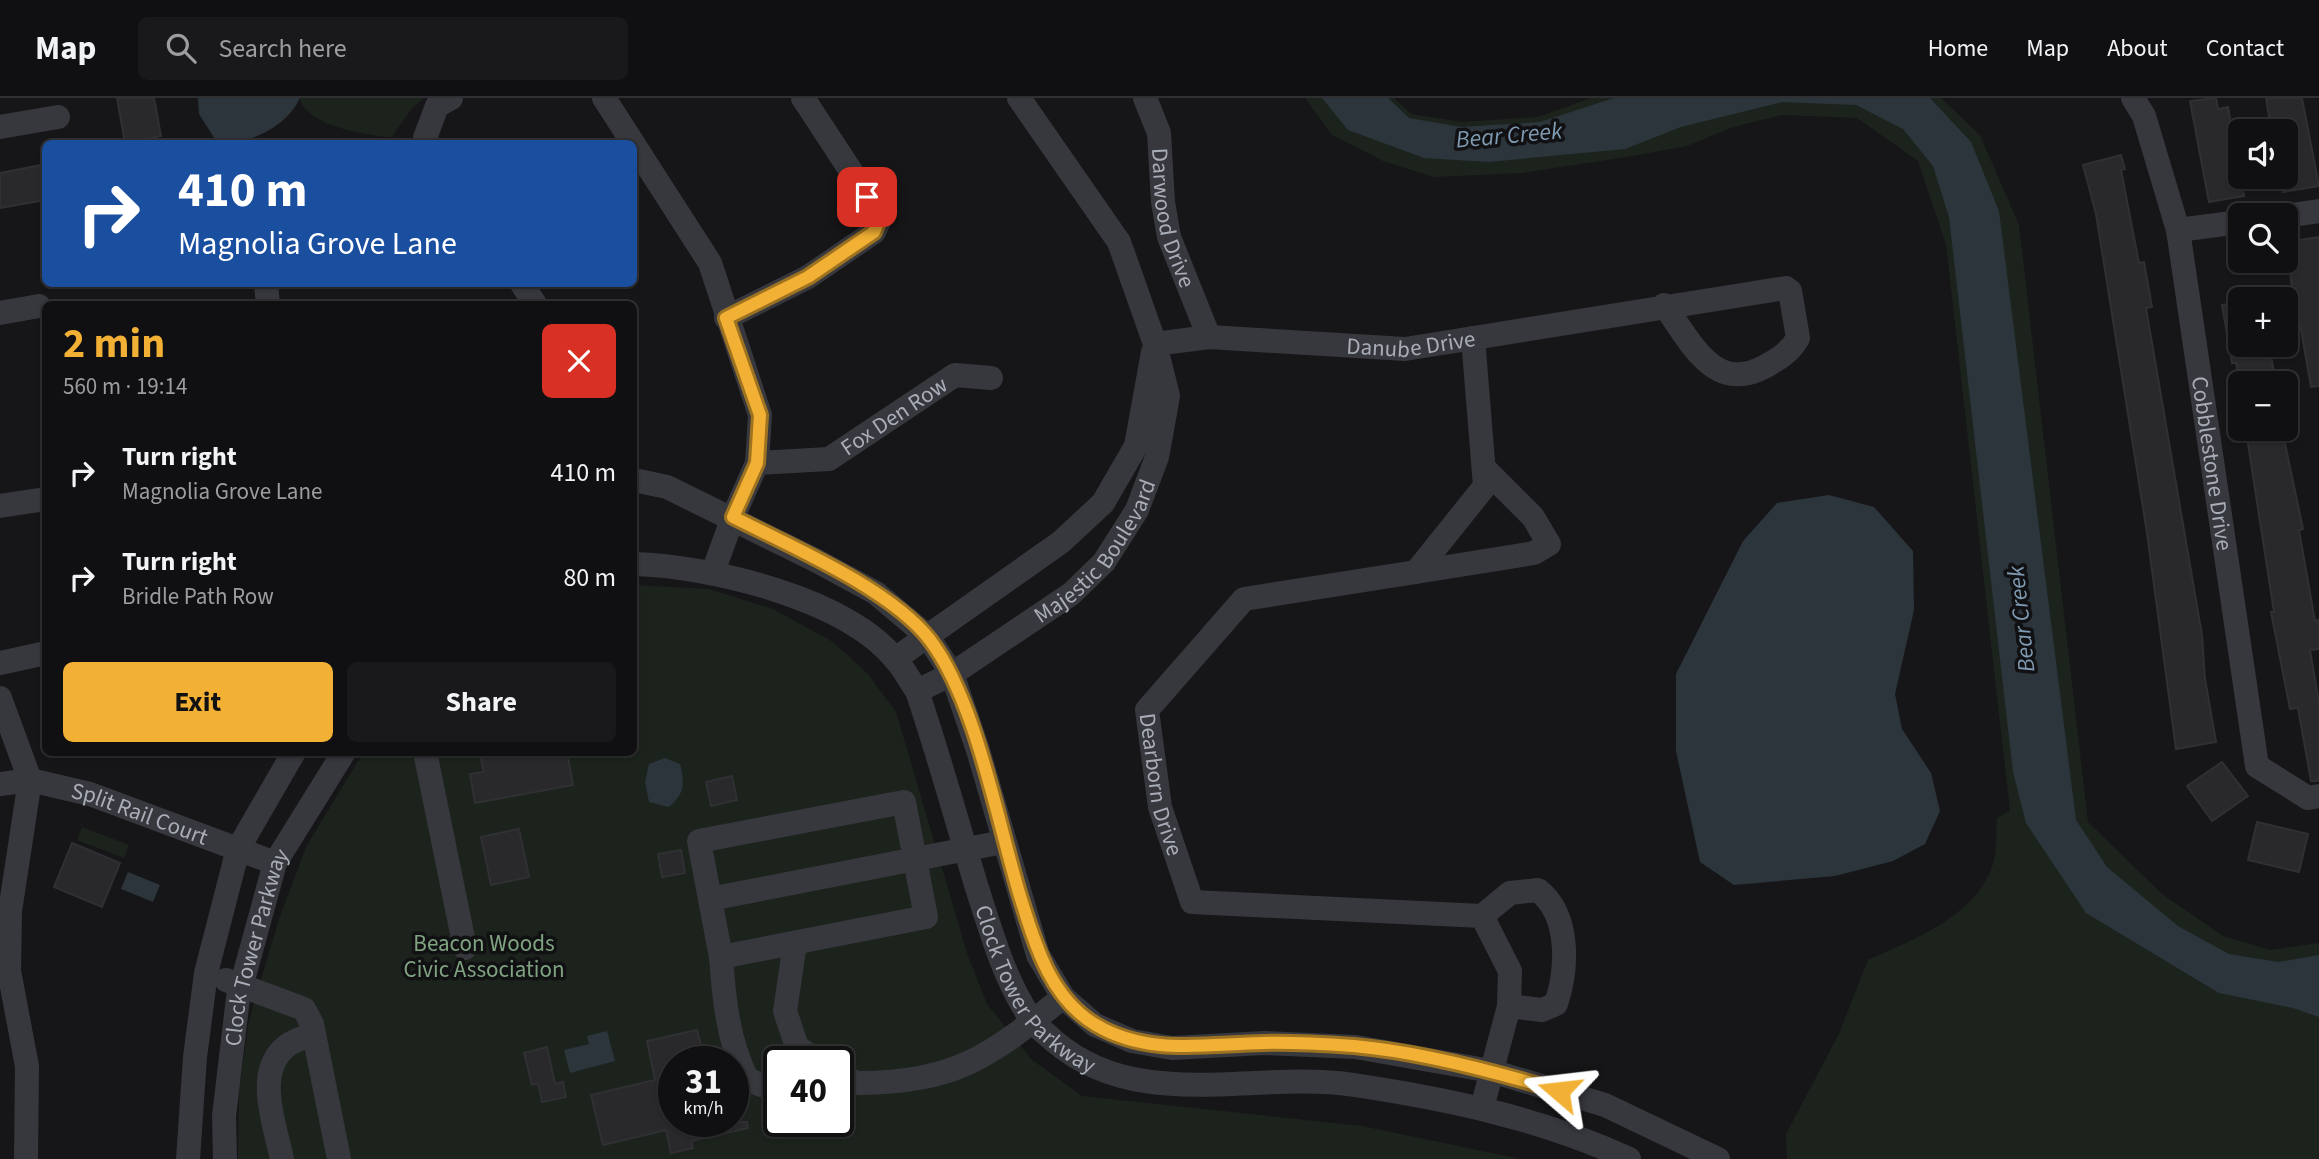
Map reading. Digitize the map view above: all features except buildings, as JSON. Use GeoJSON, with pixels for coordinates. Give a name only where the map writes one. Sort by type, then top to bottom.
{"type":"FeatureCollection","features":[{"type":"Feature","properties":{"kind":"street"},"geometry":{"type":"LineString","coordinates":[[426,140],[437,106],[451,98]]}},
{"type":"Feature","properties":{"kind":"street"},"geometry":{"type":"LineString","coordinates":[[604,98],[631,140]]}},
{"type":"Feature","properties":{"kind":"street"},"geometry":{"type":"LineString","coordinates":[[726,318],[808,277],[874,232],[880,217],[803,98]]}},
{"type":"Feature","properties":{"kind":"street","name":"Majestic Boulevard"},"geometry":{"type":"LineString","coordinates":[[917,691],[952,674],[1071,594],[1104,562],[1137,510],[1157,457],[1168,396],[1155,344],[1119,242],[1019,98]]}},
{"type":"Feature","properties":{"kind":"street","name":"Darwood Drive"},"geometry":{"type":"LineString","coordinates":[[1145,98],[1159,133],[1163,202],[1169,237],[1209,337]]}},
{"type":"Feature","properties":{"kind":"street","name":"Cobblestone Drive"},"geometry":{"type":"LineString","coordinates":[[2133,98],[2144,116],[2178,230],[2257,766],[2308,798],[2319,796]]}},
{"type":"Feature","properties":{"kind":"street"},"geometry":{"type":"LineString","coordinates":[[0,127],[58,117]]}},
{"type":"Feature","properties":{"kind":"street"},"geometry":{"type":"LineString","coordinates":[[637,149],[710,263],[760,415],[757,463],[713,572]]}},
{"type":"Feature","properties":{"kind":"street"},"geometry":{"type":"LineString","coordinates":[[2298,214],[2319,211]]}},
{"type":"Feature","properties":{"kind":"street"},"geometry":{"type":"LineString","coordinates":[[2178,230],[2228,224]]}},
{"type":"Feature","properties":{"kind":"street","name":"Danube Drive"},"geometry":{"type":"LineString","coordinates":[[1155,344],[1209,337],[1405,349],[1664,305],[1786,288],[1790,291],[1798,338],[1791,350],[1776,360],[1753,373],[1733,377],[1717,370],[1701,355],[1664,305]]}},
{"type":"Feature","properties":{"kind":"street"},"geometry":{"type":"LineString","coordinates":[[0,313],[39,306]]}},
{"type":"Feature","properties":{"kind":"street"},"geometry":{"type":"LineString","coordinates":[[1416,572],[1485,486],[1474,338]]}},
{"type":"Feature","properties":{"kind":"street","name":"Majestic Boulevard"},"geometry":{"type":"LineString","coordinates":[[895,659],[1061,542],[1102,503],[1136,446],[1155,344]]}},
{"type":"Feature","properties":{"kind":"street","name":"Fox Den Row"},"geometry":{"type":"LineString","coordinates":[[757,463],[829,459],[955,375],[991,378]]}},
{"type":"Feature","properties":{"kind":"street"},"geometry":{"type":"LineString","coordinates":[[1416,572],[1534,553],[1549,544],[1533,517],[1484,468]]}},
{"type":"Feature","properties":{"kind":"street","name":"Clock Tower Parkway"},"geometry":{"type":"LineString","coordinates":[[637,481],[667,487],[733,517],[876,593],[928,637],[952,674],[978,750],[1038,955],[1063,997],[1095,1025],[1132,1041],[1172,1048],[1264,1043],[1356,1046],[1491,1071],[1605,1105],[1713,1158]]}},
{"type":"Feature","properties":{"kind":"street"},"geometry":{"type":"LineString","coordinates":[[0,506],[42,500]]}},
{"type":"Feature","properties":{"kind":"street","name":"Clock Tower Parkway"},"geometry":{"type":"LineString","coordinates":[[637,564],[675,565],[713,572],[817,604],[866,634],[895,659],[917,691],[1003,971],[1033,1022],[1074,1058],[1121,1079],[1170,1086],[1265,1081],[1352,1085],[1482,1108],[1591,1141],[1629,1159]]}},
{"type":"Feature","properties":{"kind":"street","name":"Dearborn Drive"},"geometry":{"type":"LineString","coordinates":[[1416,572],[1244,599],[1147,710],[1160,807],[1192,902],[1482,916]]}},
{"type":"Feature","properties":{"kind":"street"},"geometry":{"type":"LineString","coordinates":[[0,663],[42,654]]}},
{"type":"Feature","properties":{"kind":"street"},"geometry":{"type":"LineString","coordinates":[[0,698],[30,780],[10,911],[9,971],[27,1066],[26,1159]]}},
{"type":"Feature","properties":{"kind":"street","name":"Clock Tower Parkway"},"geometry":{"type":"LineString","coordinates":[[188,1159],[195,1057],[206,973],[237,849],[292,756]]}},
{"type":"Feature","properties":{"kind":"street","name":"Clock Tower Parkway"},"geometry":{"type":"LineString","coordinates":[[225,1159],[224,1116],[241,986],[275,863],[342,756]]}},
{"type":"Feature","properties":{"kind":"street"},"geometry":{"type":"LineString","coordinates":[[426,756],[465,948]]}},
{"type":"Feature","properties":{"kind":"street","name":"Split Rail Court"},"geometry":{"type":"LineString","coordinates":[[0,784],[30,780],[90,794],[275,863]]}},
{"type":"Feature","properties":{"kind":"street"},"geometry":{"type":"LineString","coordinates":[[721,957],[926,917],[904,802],[699,841],[721,957],[725,1009],[738,1061],[747,1079],[763,1085]]}},
{"type":"Feature","properties":{"kind":"street"},"geometry":{"type":"LineString","coordinates":[[710,899],[1003,842]]}},
{"type":"Feature","properties":{"kind":"street"},"geometry":{"type":"LineString","coordinates":[[1482,1108],[1509,1006],[1510,971],[1482,916],[1510,893],[1538,890],[1553,901],[1561,919],[1564,982],[1556,1004],[1542,1010],[1509,1006]]}},
{"type":"Feature","properties":{"kind":"street"},"geometry":{"type":"LineString","coordinates":[[794,1046],[785,1011],[795,943]]}},
{"type":"Feature","properties":{"kind":"street"},"geometry":{"type":"LineString","coordinates":[[206,973],[304,1009],[314,1034],[339,1159]]}},
{"type":"Feature","properties":{"kind":"street"},"geometry":{"type":"LineString","coordinates":[[854,1081],[898,1083],[960,1069],[986,1056],[1063,997]]}},
{"type":"Feature","properties":{"kind":"street"},"geometry":{"type":"LineString","coordinates":[[282,1159],[270,1102],[269,1080],[275,1058],[289,1044],[314,1034]]}},
{"type":"Feature","properties":{"kind":"green space"},"geometry":{"type":"Polygon","coordinates":[[[300,98],[424,98],[411,109],[392,137],[353,131],[325,122],[304,107],[300,98]]]}},
{"type":"Feature","properties":{"kind":"green space"},"geometry":{"type":"Polygon","coordinates":[[[1305,98],[1394,98],[1411,114],[1462,122],[1538,117],[1591,98],[1941,98],[1980,135],[2019,225],[2088,822],[2162,894],[2223,936],[2270,950],[2319,943],[2319,1159],[1787,1159],[1786,1134],[1839,1034],[1868,960],[1945,922],[1977,893],[1988,876],[1995,856],[1997,818],[2010,811],[1946,244],[1918,161],[1857,118],[1782,115],[1733,127],[1687,146],[1626,157],[1523,173],[1434,177],[1383,161],[1332,135],[1305,98]]]}},
{"type":"Feature","properties":{"kind":"green space","name":"Beacon Woods Civic Association"},"geometry":{"type":"Polygon","coordinates":[[[637,585],[709,589],[773,609],[833,642],[868,674],[896,712],[967,953],[987,1004],[1031,1059],[1082,1096],[1362,1126],[1521,1159],[238,1159],[239,1092],[249,1020],[279,919],[307,845],[361,756],[637,756],[637,585]]]}},
{"type":"Feature","properties":{"kind":"green space"},"geometry":{"type":"Polygon","coordinates":[[[82,827],[129,845],[124,858],[77,840],[82,827]]]}},
{"type":"Feature","properties":{"kind":"water"},"geometry":{"type":"Polygon","coordinates":[[[198,98],[300,98],[294,109],[276,126],[245,140],[215,140],[199,114],[198,98]]]}},
{"type":"Feature","properties":{"kind":"water","name":"Bear Creek"},"geometry":{"type":"Polygon","coordinates":[[[1322,98],[1388,98],[1409,118],[1461,127],[1540,122],[1614,98],[1930,98],[1971,142],[1999,211],[2076,820],[2107,867],[2178,926],[2229,954],[2278,962],[2319,955],[2319,1017],[2293,1008],[2219,993],[2086,913],[2026,823],[2013,772],[1949,217],[1933,166],[1903,129],[1856,105],[1782,102],[1681,127],[1625,149],[1488,162],[1424,158],[1348,130],[1322,98]]]}},
{"type":"Feature","properties":{"kind":"water"},"geometry":{"type":"Polygon","coordinates":[[[1829,495],[1874,507],[1913,551],[1914,610],[1895,694],[1902,729],[1931,773],[1940,811],[1925,844],[1893,861],[1835,876],[1734,885],[1700,862],[1676,751],[1676,674],[1743,541],[1777,503],[1829,495]]]}},
{"type":"Feature","properties":{"kind":"water"},"geometry":{"type":"Polygon","coordinates":[[[665,758],[680,764],[683,777],[681,793],[669,807],[649,802],[645,782],[649,764],[665,758]]]}},
{"type":"Feature","properties":{"kind":"water"},"geometry":{"type":"Polygon","coordinates":[[[128,872],[160,885],[153,902],[121,889],[128,872]]]}},
{"type":"Feature","properties":{"kind":"water"},"geometry":{"type":"Polygon","coordinates":[[[607,1031],[615,1061],[570,1073],[564,1050],[589,1044],[587,1036],[607,1031]]]}},
{"type":"Feature","properties":{"kind":"route"},"geometry":{"type":"LineString","coordinates":[[867,197],[880,217],[874,232],[808,277],[726,318],[760,415],[757,463],[733,517],[876,593],[928,637],[952,674],[978,750],[1038,955],[1063,997],[1095,1025],[1132,1041],[1172,1048],[1264,1043],[1356,1046],[1491,1071],[1559,1091]]}}]}
